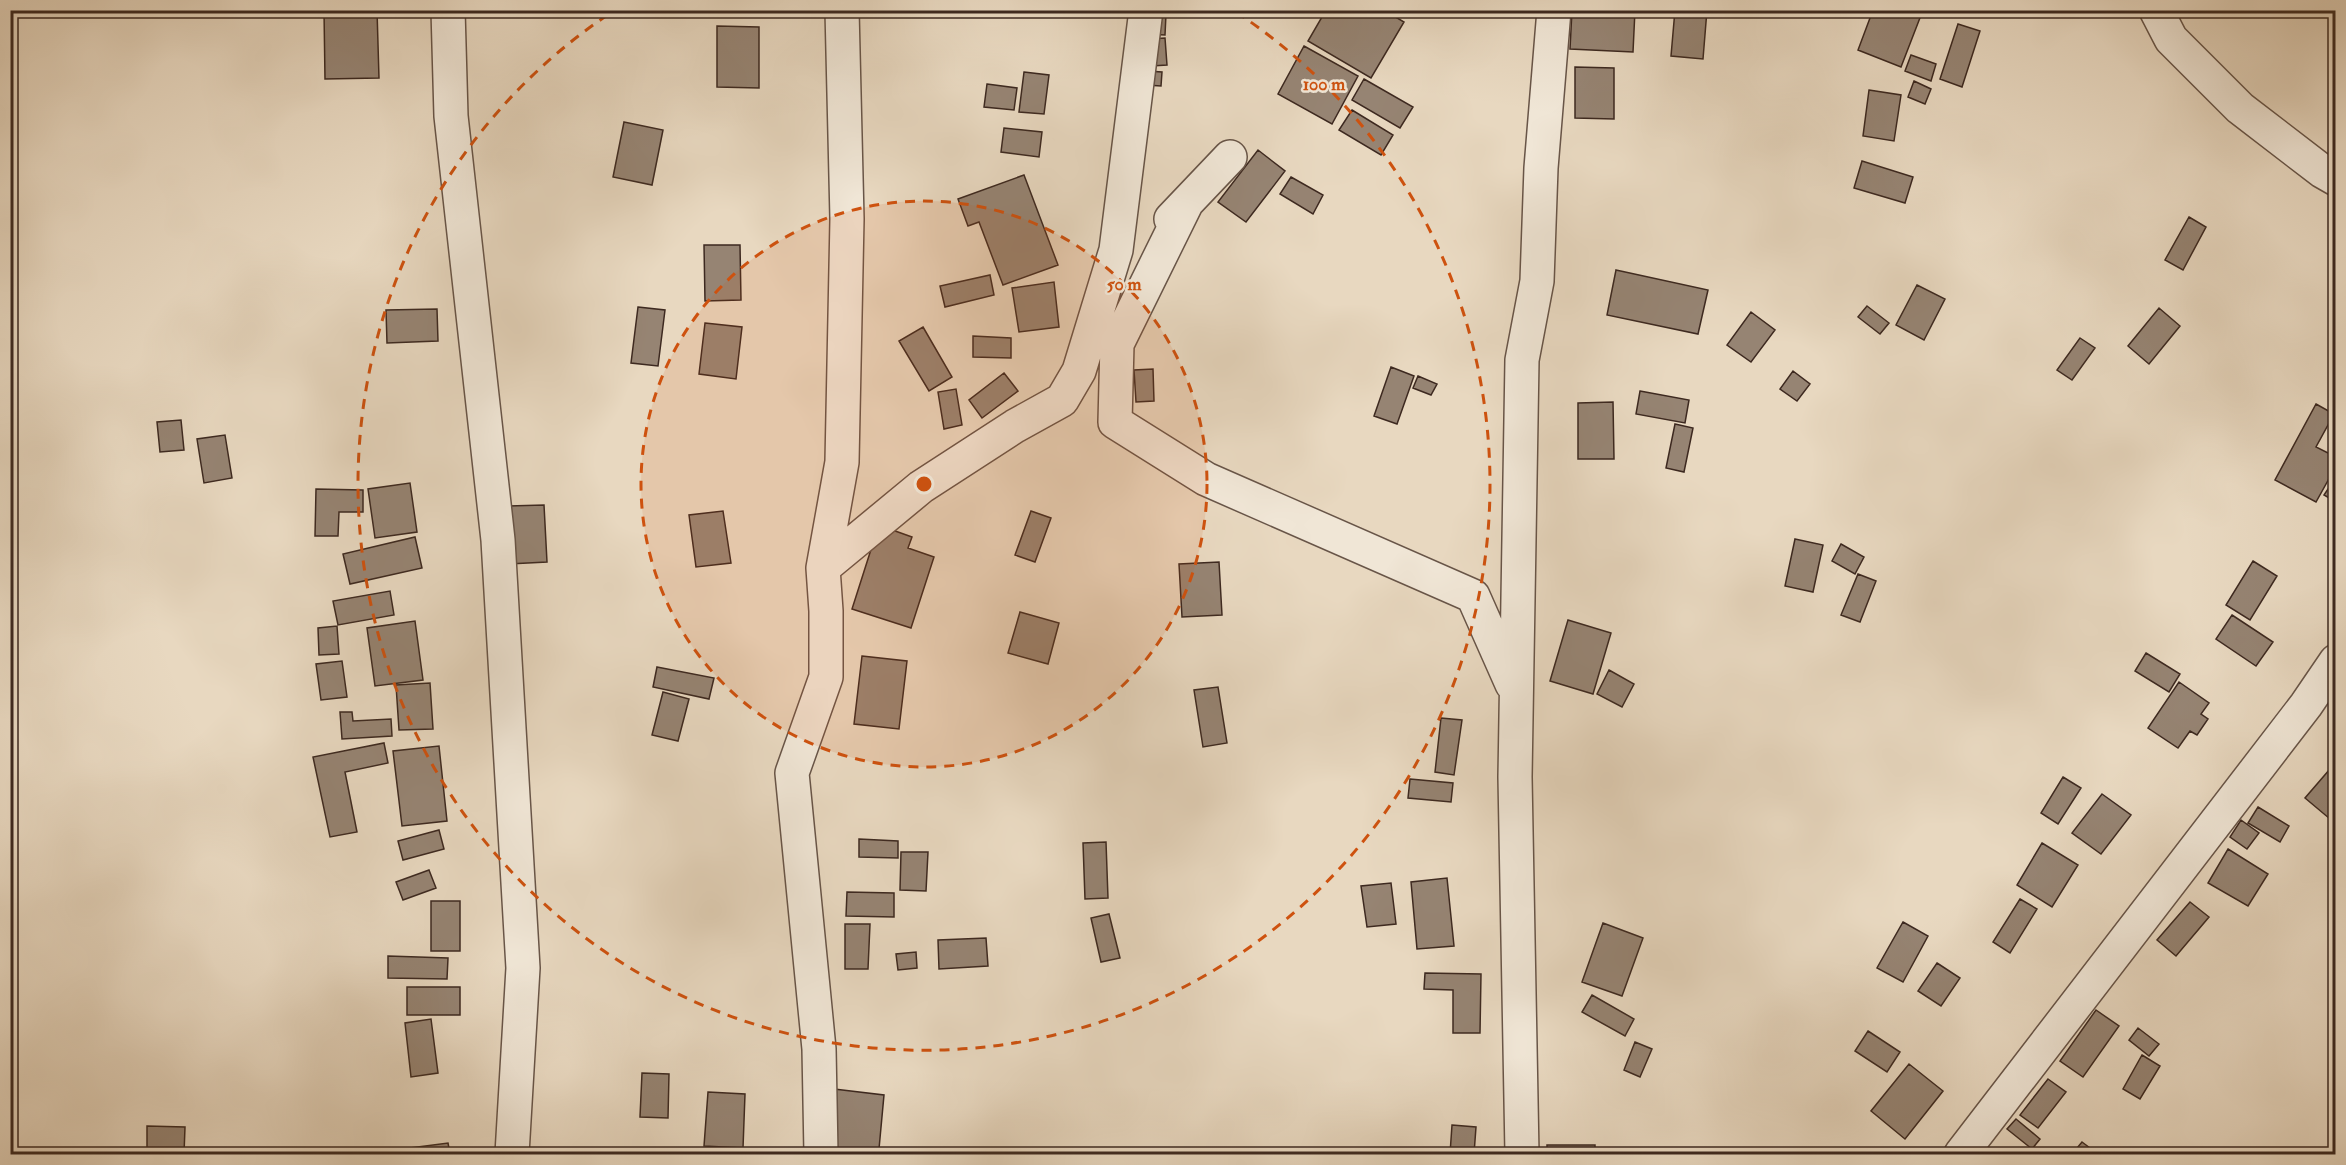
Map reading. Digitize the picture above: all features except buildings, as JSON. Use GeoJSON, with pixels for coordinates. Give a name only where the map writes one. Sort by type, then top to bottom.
{"type":"FeatureCollection","features":[{"type":"Feature","properties":{"kind":"street"},"geometry":{"type":"LineString","coordinates":[[448,10],[451,116],[498,540],[523,968],[512,1155]]}},
{"type":"Feature","properties":{"kind":"street"},"geometry":{"type":"LineString","coordinates":[[820,1155],[819,1049],[792,773],[826,677],[823,568],[842,462],[847,219],[842,10]]}},
{"type":"Feature","properties":{"kind":"street"},"geometry":{"type":"LineString","coordinates":[[823,568],[921,487],[1016,426],[1062,400],[1079,371],[1116,250],[1146,10]]}},
{"type":"Feature","properties":{"kind":"street"},"geometry":{"type":"LineString","coordinates":[[1522,1155],[1515,777],[1522,360],[1537,281],[1541,168],[1554,10]]}},
{"type":"Feature","properties":{"kind":"street"},"geometry":{"type":"LineString","coordinates":[[2156,10],[2171,39],[2240,108],[2322,171],[2336,179]]}},
{"type":"Feature","properties":{"kind":"street"},"geometry":{"type":"LineString","coordinates":[[1108,277],[1186,204],[1230,157]]}},
{"type":"Feature","properties":{"kind":"street"},"geometry":{"type":"LineString","coordinates":[[1186,204],[1117,344],[1115,422],[1206,479],[1473,596],[1516,694]]}},
{"type":"Feature","properties":{"kind":"street"},"geometry":{"type":"LineString","coordinates":[[1961,1155],[2306,705],[2336,662]]}}]}
